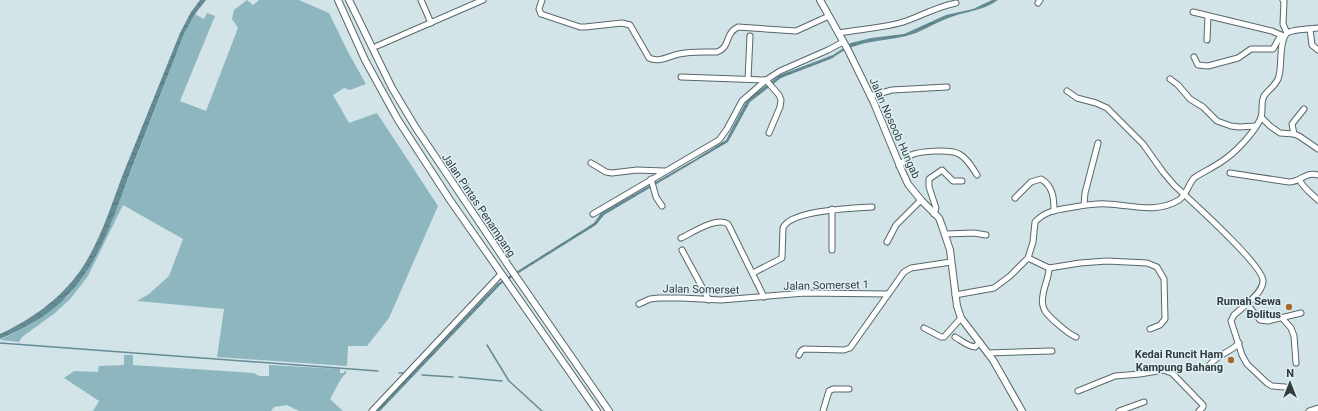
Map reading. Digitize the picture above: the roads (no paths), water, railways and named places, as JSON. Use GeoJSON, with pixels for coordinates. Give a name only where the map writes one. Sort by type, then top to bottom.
{"type":"FeatureCollection","features":[{"type":"Feature","properties":{"kind":"main road","name":"Jalan Pintas Penampang"},"geometry":{"type":"LineString","coordinates":[[338,0],[365,60],[398,120],[450,200],[597,411]]}},
{"type":"Feature","properties":{"kind":"main road","name":"Jalan Pintas Penampang"},"geometry":{"type":"LineString","coordinates":[[349,0],[378,62],[416,128],[510,268],[609,411]]}},
{"type":"Feature","properties":{"kind":"main road","name":"Jalan Nosoob Hungab"},"geometry":{"type":"LineString","coordinates":[[821,0],[848,50],[870,96],[908,184],[938,218],[946,234],[950,250],[957,306],[962,318],[980,342],[1022,411]]}},
{"type":"Feature","properties":{"kind":"street"},"geometry":{"type":"LineString","coordinates":[[421,0],[431,23]]}},
{"type":"Feature","properties":{"kind":"street"},"geometry":{"type":"LineString","coordinates":[[359,23],[371,43],[377,46],[483,0]]}},
{"type":"Feature","properties":{"kind":"street"},"geometry":{"type":"LineString","coordinates":[[542,0],[539,9],[541,14],[580,27],[622,23],[630,25],[649,58],[653,61],[658,61],[681,53],[717,52],[724,48],[731,31],[738,27],[796,30],[829,16]]}},
{"type":"Feature","properties":{"kind":"street"},"geometry":{"type":"LineString","coordinates":[[956,295],[994,288],[1010,276],[1028,258],[1033,242],[1035,222],[1043,215],[1054,211],[1084,205],[1108,204],[1138,208],[1159,208],[1178,200],[1185,195],[1194,178],[1226,158],[1248,136],[1261,117],[1264,96],[1278,79],[1284,35],[1283,0]]}},
{"type":"Feature","properties":{"kind":"street"},"geometry":{"type":"LineString","coordinates":[[839,33],[896,24],[948,4],[956,3]]}},
{"type":"Feature","properties":{"kind":"street"},"geometry":{"type":"LineString","coordinates":[[1193,12],[1272,30],[1284,35],[1318,28]]}},
{"type":"Feature","properties":{"kind":"street"},"geometry":{"type":"LineString","coordinates":[[1207,40],[1208,16]]}},
{"type":"Feature","properties":{"kind":"street"},"geometry":{"type":"LineString","coordinates":[[1310,29],[1312,44],[1318,50]]}},
{"type":"Feature","properties":{"kind":"street"},"geometry":{"type":"LineString","coordinates":[[1194,57],[1197,63],[1201,66],[1220,64],[1238,58],[1251,49],[1274,49],[1284,35]]}},
{"type":"Feature","properties":{"kind":"street"},"geometry":{"type":"LineString","coordinates":[[748,79],[750,36]]}},
{"type":"Feature","properties":{"kind":"street"},"geometry":{"type":"LineString","coordinates":[[593,214],[719,140],[724,134],[742,101],[780,71],[844,43]]}},
{"type":"Feature","properties":{"kind":"street"},"geometry":{"type":"LineString","coordinates":[[377,46],[376,54],[378,62]]}},
{"type":"Feature","properties":{"kind":"street"},"geometry":{"type":"LineString","coordinates":[[681,77],[767,81],[780,98],[781,103],[769,133]]}},
{"type":"Feature","properties":{"kind":"street"},"geometry":{"type":"LineString","coordinates":[[1170,79],[1190,99],[1203,107],[1217,121],[1231,126],[1256,126]]}},
{"type":"Feature","properties":{"kind":"street"},"geometry":{"type":"LineString","coordinates":[[870,96],[892,90],[947,87]]}},
{"type":"Feature","properties":{"kind":"street"},"geometry":{"type":"LineString","coordinates":[[1067,90],[1077,98],[1107,108],[1143,144],[1163,172],[1252,261],[1262,276],[1262,285],[1247,304],[1234,315],[1231,321],[1244,360],[1267,383],[1272,386],[1285,387]]}},
{"type":"Feature","properties":{"kind":"street"},"geometry":{"type":"LineString","coordinates":[[1294,134],[1292,124],[1304,109]]}},
{"type":"Feature","properties":{"kind":"street"},"geometry":{"type":"LineString","coordinates":[[1261,117],[1280,133],[1294,134],[1303,138],[1318,149]]}},
{"type":"Feature","properties":{"kind":"street"},"geometry":{"type":"LineString","coordinates":[[1084,205],[1085,193],[1098,143]]}},
{"type":"Feature","properties":{"kind":"street"},"geometry":{"type":"LineString","coordinates":[[899,166],[909,157],[917,153],[953,152],[966,159],[977,175]]}},
{"type":"Feature","properties":{"kind":"street"},"geometry":{"type":"LineString","coordinates":[[591,163],[606,172],[612,173],[637,170],[665,171]]}},
{"type":"Feature","properties":{"kind":"street"},"geometry":{"type":"LineString","coordinates":[[934,214],[936,208],[929,187],[929,179],[942,170],[953,181],[962,181]]}},
{"type":"Feature","properties":{"kind":"street"},"geometry":{"type":"LineString","coordinates":[[1230,173],[1289,182],[1300,180],[1308,174],[1318,175]]}},
{"type":"Feature","properties":{"kind":"street"},"geometry":{"type":"LineString","coordinates":[[651,179],[654,190],[662,206]]}},
{"type":"Feature","properties":{"kind":"street"},"geometry":{"type":"LineString","coordinates":[[1016,198],[1031,182],[1041,179],[1046,183],[1054,195],[1054,211]]}},
{"type":"Feature","properties":{"kind":"street"},"geometry":{"type":"LineString","coordinates":[[1300,180],[1301,185],[1310,191],[1318,200]]}},
{"type":"Feature","properties":{"kind":"street"},"geometry":{"type":"LineString","coordinates":[[887,242],[896,225],[921,200]]}},
{"type":"Feature","properties":{"kind":"street"},"geometry":{"type":"LineString","coordinates":[[753,273],[782,258],[782,232],[784,225],[787,223],[818,211],[872,207]]}},
{"type":"Feature","properties":{"kind":"street"},"geometry":{"type":"LineString","coordinates":[[832,209],[832,250]]}},
{"type":"Feature","properties":{"kind":"street"},"geometry":{"type":"LineString","coordinates":[[681,238],[715,222],[721,221],[728,224],[764,297]]}},
{"type":"Feature","properties":{"kind":"street"},"geometry":{"type":"LineString","coordinates":[[946,234],[974,233],[986,235]]}},
{"type":"Feature","properties":{"kind":"street"},"geometry":{"type":"LineString","coordinates":[[682,250],[709,300]]}},
{"type":"Feature","properties":{"kind":"street"},"geometry":{"type":"LineString","coordinates":[[1028,258],[1049,268],[1097,261],[1147,263],[1157,267],[1164,279],[1165,319],[1160,325],[1150,329]]}},
{"type":"Feature","properties":{"kind":"street"},"geometry":{"type":"LineString","coordinates":[[799,355],[800,351],[804,349],[844,350],[850,348],[901,274],[907,270],[951,262]]}},
{"type":"Feature","properties":{"kind":"street"},"geometry":{"type":"LineString","coordinates":[[1049,268],[1042,303],[1045,311],[1069,334],[1076,337]]}},
{"type":"Feature","properties":{"kind":"street"},"geometry":{"type":"LineString","coordinates":[[372,411],[502,274]]}},
{"type":"Feature","properties":{"kind":"street","name":"Jalan Somerset 1"},"geometry":{"type":"LineString","coordinates":[[764,297],[806,293],[888,294]]}},
{"type":"Feature","properties":{"kind":"street","name":"Jalan Somerset"},"geometry":{"type":"LineString","coordinates":[[639,304],[659,298],[735,300],[764,297]]}},
{"type":"Feature","properties":{"kind":"street"},"geometry":{"type":"LineString","coordinates":[[1247,304],[1260,320],[1268,321],[1301,313]]}},
{"type":"Feature","properties":{"kind":"street"},"geometry":{"type":"LineString","coordinates":[[924,328],[941,337],[944,337],[962,318]]}},
{"type":"Feature","properties":{"kind":"street"},"geometry":{"type":"LineString","coordinates":[[1282,318],[1291,328],[1294,336],[1296,363]]}},
{"type":"Feature","properties":{"kind":"street"},"geometry":{"type":"LineString","coordinates":[[955,337],[971,347],[975,347],[980,342]]}},
{"type":"Feature","properties":{"kind":"street"},"geometry":{"type":"LineString","coordinates":[[1208,367],[1212,360],[1236,347],[1239,343]]}},
{"type":"Feature","properties":{"kind":"street"},"geometry":{"type":"LineString","coordinates":[[987,353],[1052,351]]}},
{"type":"Feature","properties":{"kind":"street"},"geometry":{"type":"LineString","coordinates":[[1078,391],[1115,376],[1163,370],[1172,373],[1203,405],[1199,411]]}},
{"type":"Feature","properties":{"kind":"street"},"geometry":{"type":"LineString","coordinates":[[823,411],[829,391],[833,389],[849,389]]}},
{"type":"Feature","properties":{"kind":"street"},"geometry":{"type":"LineString","coordinates":[[1119,411],[1144,402]]}},
{"type":"Feature","properties":{"kind":"street"},"geometry":{"type":"LineString","coordinates":[[1309,411],[1318,408]]}},
{"type":"Feature","properties":{"kind":"water"},"geometry":{"type":"Polygon","coordinates":[[[200,0],[206,0],[195,14],[184,34],[114,216],[90,266],[68,295],[53,309],[28,326],[0,339],[0,334],[23,322],[54,300],[72,281],[87,260],[104,224],[180,33],[191,12],[200,0]]]}},
{"type":"Feature","properties":{"kind":"water"},"geometry":{"type":"Polygon","coordinates":[[[992,0],[998,0],[985,7],[953,16],[911,35],[868,42],[850,48],[833,58],[781,78],[750,102],[728,142],[604,215],[596,225],[501,284],[380,411],[376,411],[497,284],[594,223],[601,213],[726,140],[747,100],[780,75],[833,55],[851,43],[871,38],[904,34],[946,15],[973,9],[992,0]]]}},
{"type":"Feature","properties":{"kind":"waterway"},"geometry":{"type":"LineString","coordinates":[[0,343],[378,371]]}},
{"type":"Feature","properties":{"kind":"waterway"},"geometry":{"type":"LineString","coordinates":[[487,345],[509,381],[542,411]]}},
{"type":"Feature","properties":{"kind":"waterway"},"geometry":{"type":"LineString","coordinates":[[399,373],[405,373]]}},
{"type":"Feature","properties":{"kind":"waterway"},"geometry":{"type":"LineString","coordinates":[[422,375],[453,377]]}},
{"type":"Feature","properties":{"kind":"waterway"},"geometry":{"type":"LineString","coordinates":[[459,377],[502,381]]}},
{"type":"Feature","properties":{"kind":"place","name":"Rumah Sewa Bolitus"},"geometry":{"type":"Point","coordinates":[1289,307]}},
{"type":"Feature","properties":{"kind":"place","name":"Kedai Runcit Ham Kampung Bahang"},"geometry":{"type":"Point","coordinates":[1231,360]}}]}
